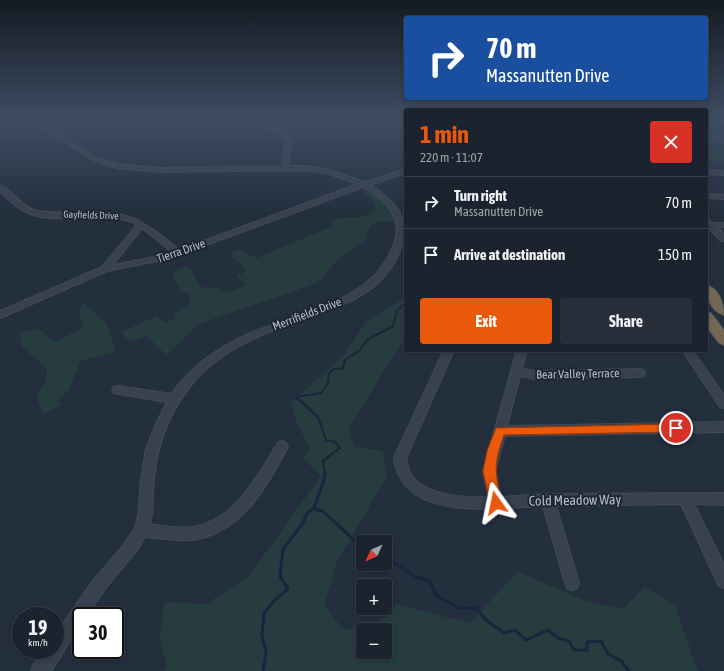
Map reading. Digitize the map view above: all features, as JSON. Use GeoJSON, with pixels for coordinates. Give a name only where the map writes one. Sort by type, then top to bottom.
{"type":"FeatureCollection","features":[{"type":"Feature","properties":{"kind":"highway"},"geometry":{"type":"LineString","coordinates":[[708,291],[724,311]]}},
{"type":"Feature","properties":{"kind":"highway"},"geometry":{"type":"LineString","coordinates":[[708,319],[724,340]]}},
{"type":"Feature","properties":{"kind":"street","name":"Merrifields Drive"},"geometry":{"type":"LineString","coordinates":[[40,671],[97,588],[131,546],[141,530],[146,512],[147,473],[152,450],[162,421],[186,383],[203,366],[234,345],[260,331],[336,304],[371,283],[385,270],[395,255],[400,243],[400,222],[398,214],[391,205],[380,195],[362,185],[330,171],[307,168],[160,170],[117,166],[93,158],[81,150]]}},
{"type":"Feature","properties":{"kind":"street"},"geometry":{"type":"LineString","coordinates":[[285,168],[287,150]]}},
{"type":"Feature","properties":{"kind":"street","name":"Tierra Drive"},"geometry":{"type":"LineString","coordinates":[[0,315],[105,269],[145,262],[178,253],[362,185],[404,172]]}},
{"type":"Feature","properties":{"kind":"street"},"geometry":{"type":"LineString","coordinates":[[708,172],[724,173]]}},
{"type":"Feature","properties":{"kind":"street","name":"Gayfields Drive"},"geometry":{"type":"LineString","coordinates":[[0,187],[25,208],[32,211],[56,215],[120,215],[134,220],[178,253]]}},
{"type":"Feature","properties":{"kind":"street"},"geometry":{"type":"LineString","coordinates":[[708,196],[724,197]]}},
{"type":"Feature","properties":{"kind":"street"},"geometry":{"type":"LineString","coordinates":[[708,222],[724,225]]}},
{"type":"Feature","properties":{"kind":"street"},"geometry":{"type":"LineString","coordinates":[[708,222],[724,239]]}},
{"type":"Feature","properties":{"kind":"street"},"geometry":{"type":"LineString","coordinates":[[105,269],[141,225]]}},
{"type":"Feature","properties":{"kind":"street","name":"Cold Meadow Way"},"geometry":{"type":"LineString","coordinates":[[448,352],[400,458],[401,470],[407,480],[418,490],[445,500],[468,504],[548,500],[724,499]]}},
{"type":"Feature","properties":{"kind":"street"},"geometry":{"type":"LineString","coordinates":[[496,503],[489,471],[493,451],[500,431],[521,352]]}},
{"type":"Feature","properties":{"kind":"street"},"geometry":{"type":"LineString","coordinates":[[688,352],[724,404]]}},
{"type":"Feature","properties":{"kind":"street","name":"Bear Valley Terrace"},"geometry":{"type":"LineString","coordinates":[[516,372],[534,375],[640,373]]}},
{"type":"Feature","properties":{"kind":"street"},"geometry":{"type":"LineString","coordinates":[[118,390],[175,399]]}},
{"type":"Feature","properties":{"kind":"street"},"geometry":{"type":"LineString","coordinates":[[500,431],[724,427]]}},
{"type":"Feature","properties":{"kind":"street"},"geometry":{"type":"LineString","coordinates":[[141,530],[193,533],[221,523],[236,513],[252,494],[282,446]]}},
{"type":"Feature","properties":{"kind":"street"},"geometry":{"type":"LineString","coordinates":[[685,499],[724,581]]}},
{"type":"Feature","properties":{"kind":"street"},"geometry":{"type":"LineString","coordinates":[[548,500],[572,583]]}},
{"type":"Feature","properties":{"kind":"green space"},"geometry":{"type":"Polygon","coordinates":[[[708,150],[724,150],[724,163],[709,160],[708,150]]]}},
{"type":"Feature","properties":{"kind":"green space"},"geometry":{"type":"Polygon","coordinates":[[[370,191],[390,207],[393,222],[375,222],[369,228],[365,242],[340,258],[317,283],[199,324],[166,355],[147,336],[130,342],[121,332],[157,316],[165,323],[176,318],[174,313],[188,305],[191,294],[181,291],[172,274],[185,266],[192,271],[200,287],[220,288],[228,293],[244,286],[244,282],[236,277],[247,270],[230,254],[238,249],[256,258],[328,228],[337,218],[362,217],[375,210],[374,201],[363,193],[370,191]]]}},
{"type":"Feature","properties":{"kind":"green space"},"geometry":{"type":"Polygon","coordinates":[[[404,298],[404,339],[349,428],[354,447],[383,451],[387,476],[337,562],[324,606],[343,629],[356,629],[356,659],[392,659],[392,623],[379,623],[386,615],[392,615],[392,608],[396,604],[469,623],[518,572],[585,601],[623,609],[645,587],[675,606],[698,671],[164,671],[167,667],[159,637],[165,602],[206,604],[249,576],[321,476],[303,458],[310,448],[296,421],[291,403],[343,356],[367,321],[404,298]]]}},
{"type":"Feature","properties":{"kind":"green space"},"geometry":{"type":"Polygon","coordinates":[[[83,302],[107,324],[116,352],[80,361],[69,390],[58,399],[61,405],[44,414],[36,397],[45,383],[47,369],[22,346],[19,333],[38,328],[55,342],[83,328],[79,312],[83,302]]]}},
{"type":"Feature","properties":{"kind":"waterway"},"geometry":{"type":"LineString","coordinates":[[394,322],[397,311],[404,304]]}},
{"type":"Feature","properties":{"kind":"waterway"},"geometry":{"type":"LineString","coordinates":[[325,473],[323,461],[340,448],[335,442],[326,440],[318,417],[296,397],[321,393],[328,383],[329,373],[334,369],[343,368],[345,360],[360,350],[367,340],[393,326],[394,321]]}},
{"type":"Feature","properties":{"kind":"waterway"},"geometry":{"type":"LineString","coordinates":[[314,508],[324,480],[325,473]]}},
{"type":"Feature","properties":{"kind":"waterway"},"geometry":{"type":"LineString","coordinates":[[263,671],[266,653],[262,634],[264,613],[275,600],[288,589],[280,576],[283,549],[303,523],[307,513],[314,508]]}},
{"type":"Feature","properties":{"kind":"waterway"},"geometry":{"type":"LineString","coordinates":[[314,508],[324,512],[356,542]]}},
{"type":"Feature","properties":{"kind":"waterway"},"geometry":{"type":"LineString","coordinates":[[392,561],[418,578],[429,580],[437,596],[459,608],[476,608],[486,620],[504,633],[515,630],[526,640],[548,630],[558,638],[569,641],[574,650],[587,650],[587,642],[601,641],[608,654],[621,661],[629,671]]}},
{"type":"Feature","properties":{"kind":"route"},"geometry":{"type":"LineString","coordinates":[[496,503],[489,471],[493,451],[500,431],[676,428]]}}]}
